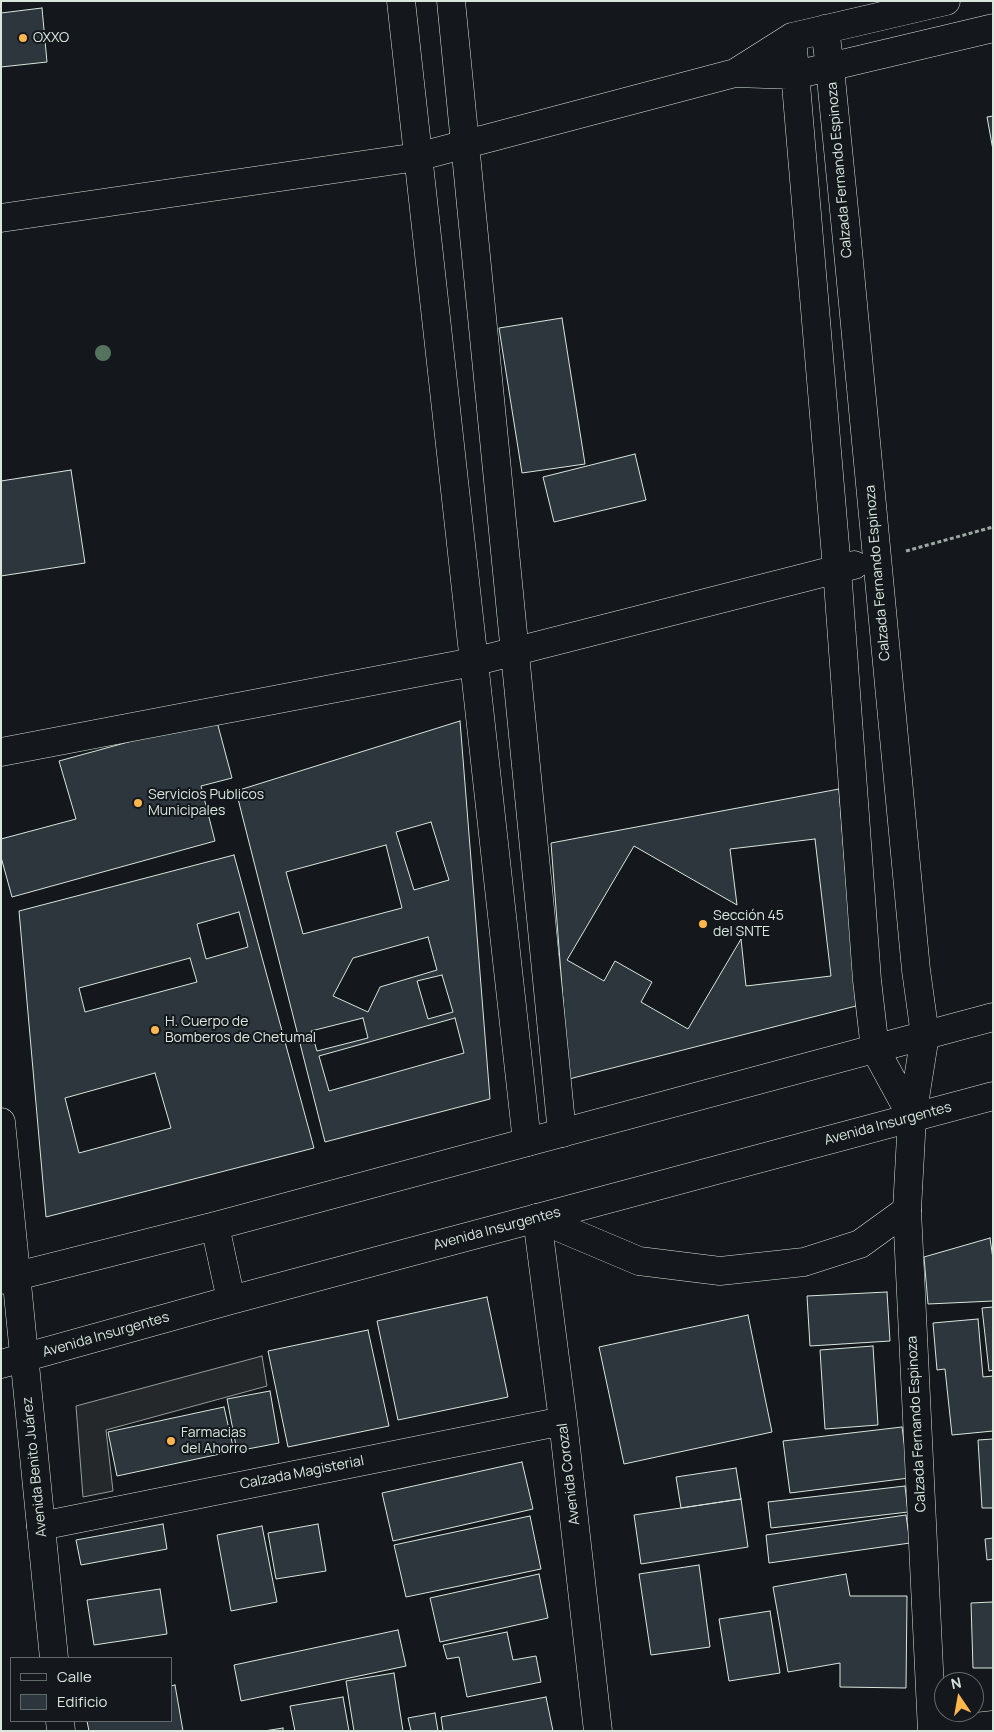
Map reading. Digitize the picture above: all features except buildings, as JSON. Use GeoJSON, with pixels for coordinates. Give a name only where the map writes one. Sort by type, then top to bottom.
{"type":"FeatureCollection","features":[{"type":"Feature","properties":{"kind":"street"},"geometry":{"type":"LineString","coordinates":[[401,1],[527,1142]]}},
{"type":"Feature","properties":{"kind":"street"},"geometry":{"type":"LineString","coordinates":[[451,1],[562,1133]]}},
{"type":"Feature","properties":{"kind":"street"},"geometry":{"type":"LineString","coordinates":[[735,73],[792,37],[946,1]]}},
{"type":"Feature","properties":{"kind":"street"},"geometry":{"type":"LineString","coordinates":[[1,218],[417,157],[735,73],[795,75],[993,28]]}},
{"type":"Feature","properties":{"kind":"street","name":"Calzada Fernando Espinoza"},"geometry":{"type":"LineString","coordinates":[[824,29],[830,68],[846,230],[916,970],[925,1035],[912,1117],[906,1210],[932,1731]]}},
{"type":"Feature","properties":{"kind":"street"},"geometry":{"type":"LineString","coordinates":[[792,37],[837,569],[866,980],[875,1049],[912,1117]]}},
{"type":"Feature","properties":{"kind":"street"},"geometry":{"type":"LineString","coordinates":[[810,237],[846,230]]}},
{"type":"Feature","properties":{"kind":"street"},"geometry":{"type":"LineString","coordinates":[[826,434],[864,429]]}},
{"type":"Feature","properties":{"kind":"street"},"geometry":{"type":"LineString","coordinates":[[1,752],[474,662],[876,559]]}},
{"type":"Feature","properties":{"kind":"street"},"geometry":{"type":"LineString","coordinates":[[8,1278],[215,1226],[993,1017]]}},
{"type":"Feature","properties":{"kind":"street","name":"Avenida Insurgentes"},"geometry":{"type":"LineString","coordinates":[[13,1361],[231,1300],[993,1096]]}},
{"type":"Feature","properties":{"kind":"street","name":"Avenida Benito Juárez"},"geometry":{"type":"LineString","coordinates":[[1,1122],[13,1361],[40,1526],[54,1657]]}},
{"type":"Feature","properties":{"kind":"street"},"geometry":{"type":"LineString","coordinates":[[536,1218],[639,1261],[720,1271],[804,1262],[860,1244],[906,1210]]}},
{"type":"Feature","properties":{"kind":"street","name":"Avenida Corozal"},"geometry":{"type":"LineString","coordinates":[[536,1218],[563,1421],[598,1731]]}},
{"type":"Feature","properties":{"kind":"street"},"geometry":{"type":"LineString","coordinates":[[215,1226],[231,1300]]}},
{"type":"Feature","properties":{"kind":"street","name":"Calzada Magisterial"},"geometry":{"type":"LineString","coordinates":[[40,1526],[563,1421]]}},
{"type":"Feature","properties":{"kind":"street"},"geometry":{"type":"LineString","coordinates":[[938,1731],[993,1725]]}},
{"type":"Feature","properties":{"kind":"path"},"geometry":{"type":"LineString","coordinates":[[876,559],[993,527]]}},
{"type":"Feature","properties":{"kind":"shaded area"},"geometry":{"type":"Polygon","coordinates":[[[262,1356],[267,1386],[106,1430],[113,1491],[83,1497],[76,1406],[262,1356]]]}},
{"type":"Feature","properties":{"kind":"place","name":"OXXO"},"geometry":{"type":"Point","coordinates":[23,38]}},
{"type":"Feature","properties":{"kind":"place","name":"Servicios Publicos Municipales"},"geometry":{"type":"Point","coordinates":[138,803]}},
{"type":"Feature","properties":{"kind":"place","name":"Sección 45 del SNTE"},"geometry":{"type":"Point","coordinates":[703,924]}},
{"type":"Feature","properties":{"kind":"place","name":"H. Cuerpo de Bomberos de Chetumal"},"geometry":{"type":"Point","coordinates":[155,1030]}},
{"type":"Feature","properties":{"kind":"place","name":"Farmacias del Ahorro"},"geometry":{"type":"Point","coordinates":[171,1441]}}]}
